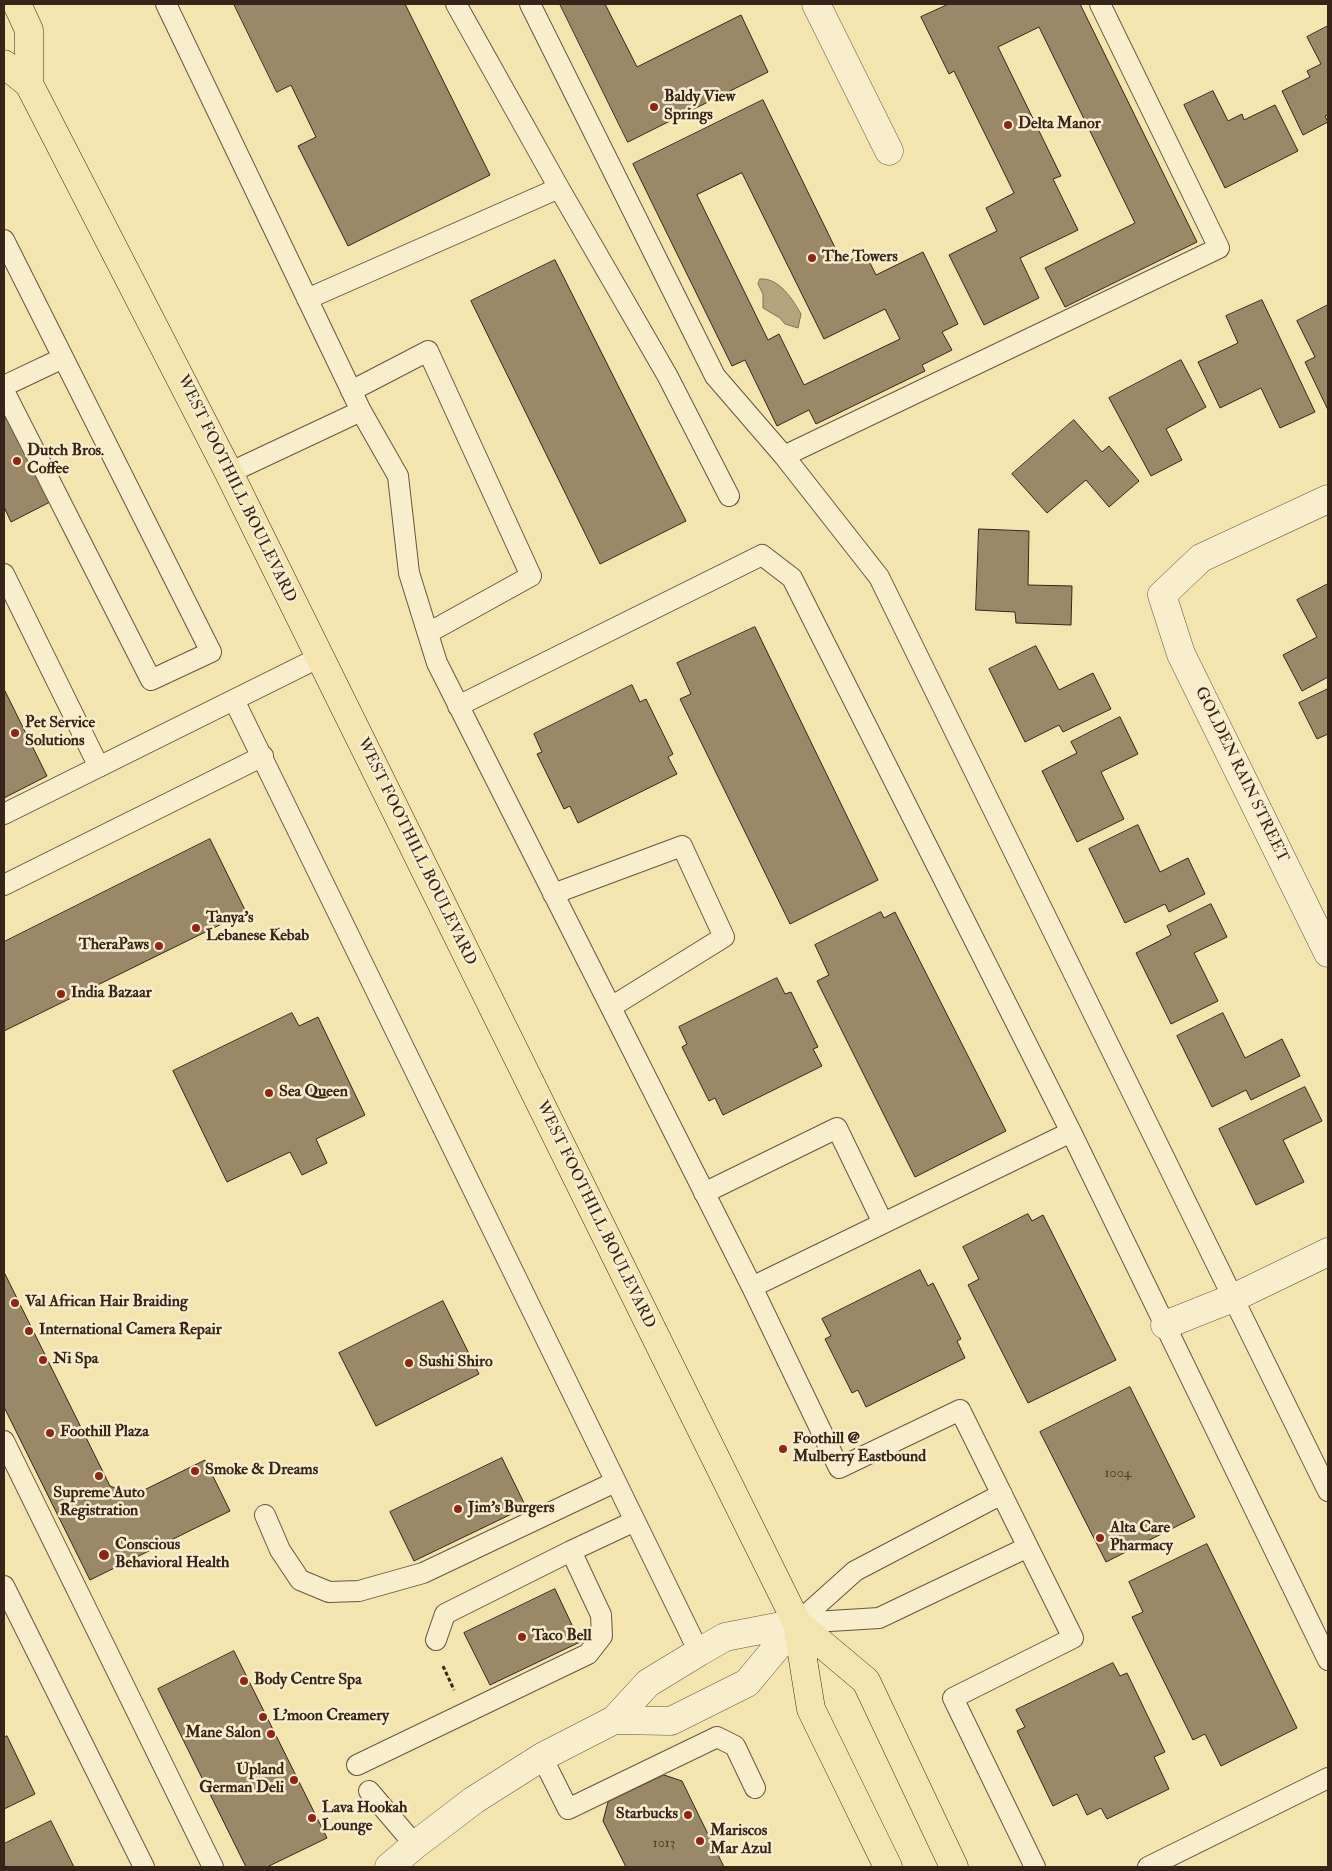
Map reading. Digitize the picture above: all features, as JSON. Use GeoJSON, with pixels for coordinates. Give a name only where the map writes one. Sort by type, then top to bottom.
{"type":"FeatureCollection","features":[{"type":"Feature","properties":{"kind":"main road","name":"WEST FOOTHILL BOULEVARD"},"geometry":{"type":"LineString","coordinates":[[17,4],[29,30],[29,84]]}},
{"type":"Feature","properties":{"kind":"main road","name":"WEST FOOTHILL BOULEVARD"},"geometry":{"type":"LineString","coordinates":[[4,64],[29,84],[229,473],[797,1623],[810,1709],[888,1867]]}},
{"type":"Feature","properties":{"kind":"main road","name":"WEST FOOTHILL BOULEVARD"},"geometry":{"type":"LineString","coordinates":[[797,1623],[866,1681],[954,1867]]}},
{"type":"Feature","properties":{"kind":"street"},"geometry":{"type":"LineString","coordinates":[[816,4],[889,151]]}},
{"type":"Feature","properties":{"kind":"street","name":"GOLDEN RAIN STREET"},"geometry":{"type":"LineString","coordinates":[[1328,499],[1201,558],[1162,594],[1181,654],[1328,953]]}},
{"type":"Feature","properties":{"kind":"street"},"geometry":{"type":"LineString","coordinates":[[1165,1325],[1233,1298],[1328,1252]]}},
{"type":"Feature","properties":{"kind":"street"},"geometry":{"type":"LineString","coordinates":[[389,1867],[474,1800],[542,1757],[614,1720],[648,1683],[699,1652],[725,1637],[797,1623]]}},
{"type":"Feature","properties":{"kind":"street"},"geometry":{"type":"LineString","coordinates":[[614,1720],[671,1721],[747,1683],[797,1623]]}},
{"type":"Feature","properties":{"kind":"lane"},"geometry":{"type":"LineString","coordinates":[[166,4],[360,411],[398,476],[409,573],[437,663],[752,1287],[839,1468],[960,1410],[1073,1638],[953,1698],[1035,1867]]}},
{"type":"Feature","properties":{"kind":"lane"},"geometry":{"type":"LineString","coordinates":[[456,4],[559,188],[667,374],[730,496]]}},
{"type":"Feature","properties":{"kind":"lane"},"geometry":{"type":"LineString","coordinates":[[530,4],[715,376],[784,456],[880,577],[1328,1491]]}},
{"type":"Feature","properties":{"kind":"lane"},"geometry":{"type":"LineString","coordinates":[[784,456],[1219,248],[1100,4]]}},
{"type":"Feature","properties":{"kind":"lane"},"geometry":{"type":"LineString","coordinates":[[307,299],[559,188]]}},
{"type":"Feature","properties":{"kind":"lane"},"geometry":{"type":"LineString","coordinates":[[4,240],[211,652],[151,680],[4,391]]}},
{"type":"Feature","properties":{"kind":"lane"},"geometry":{"type":"LineString","coordinates":[[351,391],[428,352],[531,576],[428,634]]}},
{"type":"Feature","properties":{"kind":"lane"},"geometry":{"type":"LineString","coordinates":[[4,386],[63,358]]}},
{"type":"Feature","properties":{"kind":"lane"},"geometry":{"type":"LineString","coordinates":[[229,473],[360,411]]}},
{"type":"Feature","properties":{"kind":"lane"},"geometry":{"type":"LineString","coordinates":[[458,706],[762,555],[792,578],[1071,1132],[1328,1660]]}},
{"type":"Feature","properties":{"kind":"lane"},"geometry":{"type":"LineString","coordinates":[[5,577],[99,767]]}},
{"type":"Feature","properties":{"kind":"lane"},"geometry":{"type":"LineString","coordinates":[[4,814],[320,657]]}},
{"type":"Feature","properties":{"kind":"lane"},"geometry":{"type":"LineString","coordinates":[[234,700],[699,1652]]}},
{"type":"Feature","properties":{"kind":"lane"},"geometry":{"type":"LineString","coordinates":[[4,885],[263,756]]}},
{"type":"Feature","properties":{"kind":"lane"},"geometry":{"type":"LineString","coordinates":[[553,894],[682,846],[724,937],[611,1007]]}},
{"type":"Feature","properties":{"kind":"lane"},"geometry":{"type":"LineString","coordinates":[[704,1193],[837,1128],[883,1223]]}},
{"type":"Feature","properties":{"kind":"lane"},"geometry":{"type":"LineString","coordinates":[[752,1287],[1071,1132]]}},
{"type":"Feature","properties":{"kind":"lane"},"geometry":{"type":"LineString","coordinates":[[4,1441],[213,1867]]}},
{"type":"Feature","properties":{"kind":"lane"},"geometry":{"type":"LineString","coordinates":[[265,1515],[280,1550],[300,1580],[328,1592],[359,1591],[423,1573],[615,1482]]}},
{"type":"Feature","properties":{"kind":"lane"},"geometry":{"type":"LineString","coordinates":[[797,1623],[855,1570],[1002,1494]]}},
{"type":"Feature","properties":{"kind":"lane"},"geometry":{"type":"LineString","coordinates":[[437,1649],[445,1614],[635,1521]]}},
{"type":"Feature","properties":{"kind":"lane"},"geometry":{"type":"LineString","coordinates":[[797,1623],[879,1618],[1028,1546]]}},
{"type":"Feature","properties":{"kind":"lane"},"geometry":{"type":"LineString","coordinates":[[356,1765],[588,1654],[602,1636],[601,1615],[571,1551]]}},
{"type":"Feature","properties":{"kind":"lane"},"geometry":{"type":"LineString","coordinates":[[4,1586],[144,1867]]}},
{"type":"Feature","properties":{"kind":"lane"},"geometry":{"type":"LineString","coordinates":[[542,1757],[568,1809],[718,1737],[735,1746],[755,1788]]}},
{"type":"Feature","properties":{"kind":"lane"},"geometry":{"type":"LineString","coordinates":[[1148,1867],[1328,1778]]}},
{"type":"Feature","properties":{"kind":"lane"},"geometry":{"type":"LineString","coordinates":[[369,1791],[415,1845]]}},
{"type":"Feature","properties":{"kind":"path"},"geometry":{"type":"LineString","coordinates":[[437,1649],[466,1712]]}},
{"type":"Feature","properties":{"kind":"shaded area"},"geometry":{"type":"Polygon","coordinates":[[[760,279],[767,279],[773,282],[790,296],[801,314],[798,328],[785,324],[780,318],[763,308],[763,294],[758,284],[760,279]]]}},
{"type":"Feature","properties":{"kind":"building"},"geometry":{"type":"Polygon","coordinates":[[[234,4],[405,4],[490,175],[348,246],[298,146],[316,137],[291,85],[277,92],[234,4]]]}},
{"type":"Feature","properties":{"kind":"building","name":"Baldy View Springs"},"geometry":{"type":"Polygon","coordinates":[[[560,4],[605,4],[637,67],[741,15],[768,72],[628,142],[560,4]]]}},
{"type":"Feature","properties":{"kind":"building","name":"Delta Manor"},"geometry":{"type":"Polygon","coordinates":[[[949,4],[1080,4],[1197,242],[1065,307],[1045,268],[1135,223],[1039,27],[998,47],[1061,176],[1053,179],[1078,230],[1020,258],[1039,298],[984,325],[949,255],[997,231],[986,208],[1014,193],[954,71],[949,74],[921,17],[949,4]]]}},
{"type":"Feature","properties":{"kind":"building"},"geometry":{"type":"Polygon","coordinates":[[[1328,26],[1328,115],[1325,116],[1328,122],[1303,135],[1282,91],[1310,77],[1307,71],[1321,64],[1307,37],[1328,26]]]}},
{"type":"Feature","properties":{"kind":"building"},"geometry":{"type":"Polygon","coordinates":[[[1213,91],[1228,121],[1242,114],[1244,120],[1275,105],[1298,151],[1225,188],[1184,105],[1213,91]]]}},
{"type":"Feature","properties":{"kind":"building","name":"The Towers"},"geometry":{"type":"Polygon","coordinates":[[[763,100],[843,264],[865,253],[876,275],[923,252],[958,324],[942,332],[952,350],[922,365],[925,371],[816,424],[809,410],[777,426],[745,360],[732,366],[633,164],[763,100]],[[742,173],[697,195],[768,340],[779,334],[804,385],[900,339],[885,309],[824,339],[742,173]]]}},
{"type":"Feature","properties":{"kind":"building"},"geometry":{"type":"Polygon","coordinates":[[[555,260],[686,521],[600,564],[471,301],[555,260]]]}},
{"type":"Feature","properties":{"kind":"building"},"geometry":{"type":"Polygon","coordinates":[[[1262,300],[1315,412],[1280,428],[1261,388],[1220,408],[1198,362],[1238,343],[1226,316],[1262,300]]]}},
{"type":"Feature","properties":{"kind":"building"},"geometry":{"type":"Polygon","coordinates":[[[1328,305],[1328,410],[1305,362],[1315,357],[1297,321],[1328,305]]]}},
{"type":"Feature","properties":{"kind":"building"},"geometry":{"type":"Polygon","coordinates":[[[1181,360],[1206,407],[1166,429],[1182,460],[1151,476],[1109,398],[1181,360]]]}},
{"type":"Feature","properties":{"kind":"building","name":"Dutch Bros. Coffee"},"geometry":{"type":"Polygon","coordinates":[[[8,418],[50,502],[11,522],[4,507],[4,420],[8,418]]]}},
{"type":"Feature","properties":{"kind":"building"},"geometry":{"type":"Polygon","coordinates":[[[1074,420],[1102,452],[1109,446],[1139,481],[1109,507],[1086,480],[1047,513],[1012,474],[1074,420]]]}},
{"type":"Feature","properties":{"kind":"building"},"geometry":{"type":"Polygon","coordinates":[[[979,529],[1029,531],[1028,585],[1072,586],[1071,625],[1016,623],[1015,612],[976,610],[979,529]]]}},
{"type":"Feature","properties":{"kind":"building"},"geometry":{"type":"Polygon","coordinates":[[[1328,584],[1328,677],[1302,691],[1283,655],[1317,637],[1297,600],[1328,584]]]}},
{"type":"Feature","properties":{"kind":"building"},"geometry":{"type":"Polygon","coordinates":[[[755,627],[878,880],[790,924],[680,699],[691,694],[677,663],[755,627]]]}},
{"type":"Feature","properties":{"kind":"building"},"geometry":{"type":"Polygon","coordinates":[[[1036,646],[1059,690],[1093,673],[1111,709],[1063,732],[1059,725],[1025,742],[989,669],[1036,646]]]}},
{"type":"Feature","properties":{"kind":"building"},"geometry":{"type":"Polygon","coordinates":[[[632,685],[640,702],[646,699],[673,754],[668,757],[677,774],[578,823],[570,806],[564,809],[537,754],[542,752],[534,734],[632,685]]]}},
{"type":"Feature","properties":{"kind":"building","name":"Pet Service Solutions"},"geometry":{"type":"Polygon","coordinates":[[[4,689],[47,776],[4,798],[4,689]]]}},
{"type":"Feature","properties":{"kind":"building"},"geometry":{"type":"Polygon","coordinates":[[[1328,689],[1328,734],[1317,739],[1299,703],[1328,689]]]}},
{"type":"Feature","properties":{"kind":"building"},"geometry":{"type":"Polygon","coordinates":[[[1120,717],[1138,754],[1101,772],[1124,819],[1077,842],[1042,771],[1077,753],[1071,742],[1120,717]]]}},
{"type":"Feature","properties":{"kind":"building"},"geometry":{"type":"Polygon","coordinates":[[[1138,825],[1160,872],[1188,858],[1205,894],[1169,912],[1165,904],[1125,923],[1089,849],[1138,825]]]}},
{"type":"Feature","properties":{"kind":"building"},"geometry":{"type":"Polygon","coordinates":[[[210,839],[246,912],[4,1031],[4,942],[210,839]]]}},
{"type":"Feature","properties":{"kind":"building"},"geometry":{"type":"Polygon","coordinates":[[[1211,904],[1227,937],[1194,953],[1218,1001],[1171,1024],[1136,953],[1171,935],[1167,926],[1211,904]]]}},
{"type":"Feature","properties":{"kind":"building"},"geometry":{"type":"Polygon","coordinates":[[[881,912],[884,918],[895,912],[1006,1131],[915,1177],[817,981],[829,975],[815,945],[881,912]]]}},
{"type":"Feature","properties":{"kind":"building"},"geometry":{"type":"Polygon","coordinates":[[[777,978],[785,994],[791,992],[818,1047],[813,1049],[822,1066],[723,1115],[715,1098],[709,1101],[682,1047],[687,1044],[679,1027],[777,978]]]}},
{"type":"Feature","properties":{"kind":"building","name":"Sea Queen"},"geometry":{"type":"Polygon","coordinates":[[[292,1013],[299,1026],[318,1017],[365,1115],[316,1139],[327,1163],[302,1175],[290,1152],[227,1182],[173,1071],[292,1013]]]}},
{"type":"Feature","properties":{"kind":"building"},"geometry":{"type":"Polygon","coordinates":[[[1223,1013],[1245,1058],[1282,1039],[1300,1076],[1251,1100],[1246,1090],[1212,1107],[1177,1036],[1223,1013]]]}},
{"type":"Feature","properties":{"kind":"building"},"geometry":{"type":"Polygon","coordinates":[[[1305,1087],[1322,1121],[1283,1140],[1304,1182],[1256,1205],[1219,1129],[1305,1087]]]}},
{"type":"Feature","properties":{"kind":"building"},"geometry":{"type":"Polygon","coordinates":[[[1028,1214],[1032,1221],[1043,1215],[1116,1360],[1028,1403],[968,1285],[979,1279],[963,1247],[1028,1214]]]}},
{"type":"Feature","properties":{"kind":"building"},"geometry":{"type":"Polygon","coordinates":[[[920,1270],[928,1286],[933,1283],[961,1339],[957,1341],[965,1358],[866,1407],[858,1390],[852,1393],[825,1339],[831,1336],[822,1319],[920,1270]]]}},
{"type":"Feature","properties":{"kind":"building","name":"Foothill Plaza"},"geometry":{"type":"Polygon","coordinates":[[[4,1272],[110,1486],[134,1495],[205,1460],[230,1511],[90,1580],[4,1407],[4,1272]]]}},
{"type":"Feature","properties":{"kind":"building","name":"Sushi Shiro"},"geometry":{"type":"Polygon","coordinates":[[[443,1301],[479,1374],[376,1426],[339,1353],[443,1301]]]}},
{"type":"Feature","properties":{"kind":"building"},"geometry":{"type":"Polygon","coordinates":[[[1130,1387],[1195,1517],[1106,1562],[1040,1432],[1130,1387]]]}},
{"type":"Feature","properties":{"kind":"building","name":"Jim's Burgers"},"geometry":{"type":"Polygon","coordinates":[[[502,1458],[526,1507],[414,1561],[390,1512],[502,1458]]]}},
{"type":"Feature","properties":{"kind":"building"},"geometry":{"type":"Polygon","coordinates":[[[1207,1544],[1297,1728],[1221,1766],[1205,1734],[1193,1740],[1132,1617],[1143,1612],[1129,1582],[1207,1544]]]}},
{"type":"Feature","properties":{"kind":"building","name":"Taco Bell"},"geometry":{"type":"Polygon","coordinates":[[[555,1589],[580,1642],[490,1685],[464,1633],[555,1589]]]}},
{"type":"Feature","properties":{"kind":"building"},"geometry":{"type":"Polygon","coordinates":[[[234,1651],[327,1838],[267,1867],[246,1867],[158,1689],[234,1651]]]}},
{"type":"Feature","properties":{"kind":"building"},"geometry":{"type":"Polygon","coordinates":[[[1113,1663],[1120,1676],[1127,1673],[1165,1752],[1154,1757],[1169,1789],[1107,1819],[1101,1808],[1087,1815],[1077,1794],[1053,1806],[1017,1731],[1025,1727],[1016,1710],[1113,1663]]]}},
{"type":"Feature","properties":{"kind":"building"},"geometry":{"type":"Polygon","coordinates":[[[7,1736],[35,1794],[4,1809],[4,1738],[7,1736]]]}},
{"type":"Feature","properties":{"kind":"building"},"geometry":{"type":"Polygon","coordinates":[[[664,1775],[682,1781],[724,1867],[626,1867],[603,1821],[608,1802],[664,1775]]]}},
{"type":"Feature","properties":{"kind":"building"},"geometry":{"type":"Polygon","coordinates":[[[51,1821],[74,1867],[4,1867],[4,1844],[51,1821]]]}},
{"type":"Feature","properties":{"kind":"place","name":"Baldy View Springs"},"geometry":{"type":"Point","coordinates":[654,107]}},
{"type":"Feature","properties":{"kind":"place","name":"Delta Manor"},"geometry":{"type":"Point","coordinates":[1008,125]}},
{"type":"Feature","properties":{"kind":"place","name":"The Towers"},"geometry":{"type":"Point","coordinates":[812,258]}},
{"type":"Feature","properties":{"kind":"place","name":"Dutch Bros. Coffee"},"geometry":{"type":"Point","coordinates":[17,461]}},
{"type":"Feature","properties":{"kind":"place","name":"Pet Service Solutions"},"geometry":{"type":"Point","coordinates":[15,733]}},
{"type":"Feature","properties":{"kind":"place","name":"Tanya's Lebanese Kebab"},"geometry":{"type":"Point","coordinates":[196,928]}},
{"type":"Feature","properties":{"kind":"place","name":"TheraPaws"},"geometry":{"type":"Point","coordinates":[159,946]}},
{"type":"Feature","properties":{"kind":"place","name":"India Bazaar"},"geometry":{"type":"Point","coordinates":[61,994]}},
{"type":"Feature","properties":{"kind":"place","name":"Sea Queen"},"geometry":{"type":"Point","coordinates":[269,1093]}},
{"type":"Feature","properties":{"kind":"place","name":"Val African Hair Braiding"},"geometry":{"type":"Point","coordinates":[15,1303]}},
{"type":"Feature","properties":{"kind":"place","name":"International Camera Repair"},"geometry":{"type":"Point","coordinates":[29,1331]}},
{"type":"Feature","properties":{"kind":"place","name":"Ni Spa"},"geometry":{"type":"Point","coordinates":[43,1360]}},
{"type":"Feature","properties":{"kind":"place","name":"Sushi Shiro"},"geometry":{"type":"Point","coordinates":[409,1363]}},
{"type":"Feature","properties":{"kind":"place","name":"Foothill Plaza"},"geometry":{"type":"Point","coordinates":[50,1433]}},
{"type":"Feature","properties":{"kind":"place","name":"Foothill @ Mulberry Eastbound"},"geometry":{"type":"Point","coordinates":[783,1449]}},
{"type":"Feature","properties":{"kind":"place","name":"Smoke & Dreams"},"geometry":{"type":"Point","coordinates":[195,1471]}},
{"type":"Feature","properties":{"kind":"place","name":"Supreme Auto Registration"},"geometry":{"type":"Point","coordinates":[99,1476]}},
{"type":"Feature","properties":{"kind":"place","name":"Jim's Burgers"},"geometry":{"type":"Point","coordinates":[458,1509]}},
{"type":"Feature","properties":{"kind":"place","name":"Alta Care Pharmacy"},"geometry":{"type":"Point","coordinates":[1100,1538]}},
{"type":"Feature","properties":{"kind":"place","name":"Conscious Behavioral Health"},"geometry":{"type":"Point","coordinates":[104,1555]}},
{"type":"Feature","properties":{"kind":"place","name":"Taco Bell"},"geometry":{"type":"Point","coordinates":[522,1637]}},
{"type":"Feature","properties":{"kind":"place","name":"Body Centre Spa"},"geometry":{"type":"Point","coordinates":[244,1681]}},
{"type":"Feature","properties":{"kind":"place","name":"L'moon Creamery"},"geometry":{"type":"Point","coordinates":[263,1717]}},
{"type":"Feature","properties":{"kind":"place","name":"Mane Salon"},"geometry":{"type":"Point","coordinates":[271,1734]}},
{"type":"Feature","properties":{"kind":"place","name":"Upland German Deli"},"geometry":{"type":"Point","coordinates":[294,1780]}},
{"type":"Feature","properties":{"kind":"place","name":"Starbucks"},"geometry":{"type":"Point","coordinates":[688,1815]}},
{"type":"Feature","properties":{"kind":"place","name":"Lava Hookah Lounge"},"geometry":{"type":"Point","coordinates":[312,1818]}},
{"type":"Feature","properties":{"kind":"place","name":"Mariscos Mar Azul"},"geometry":{"type":"Point","coordinates":[700,1841]}}]}
